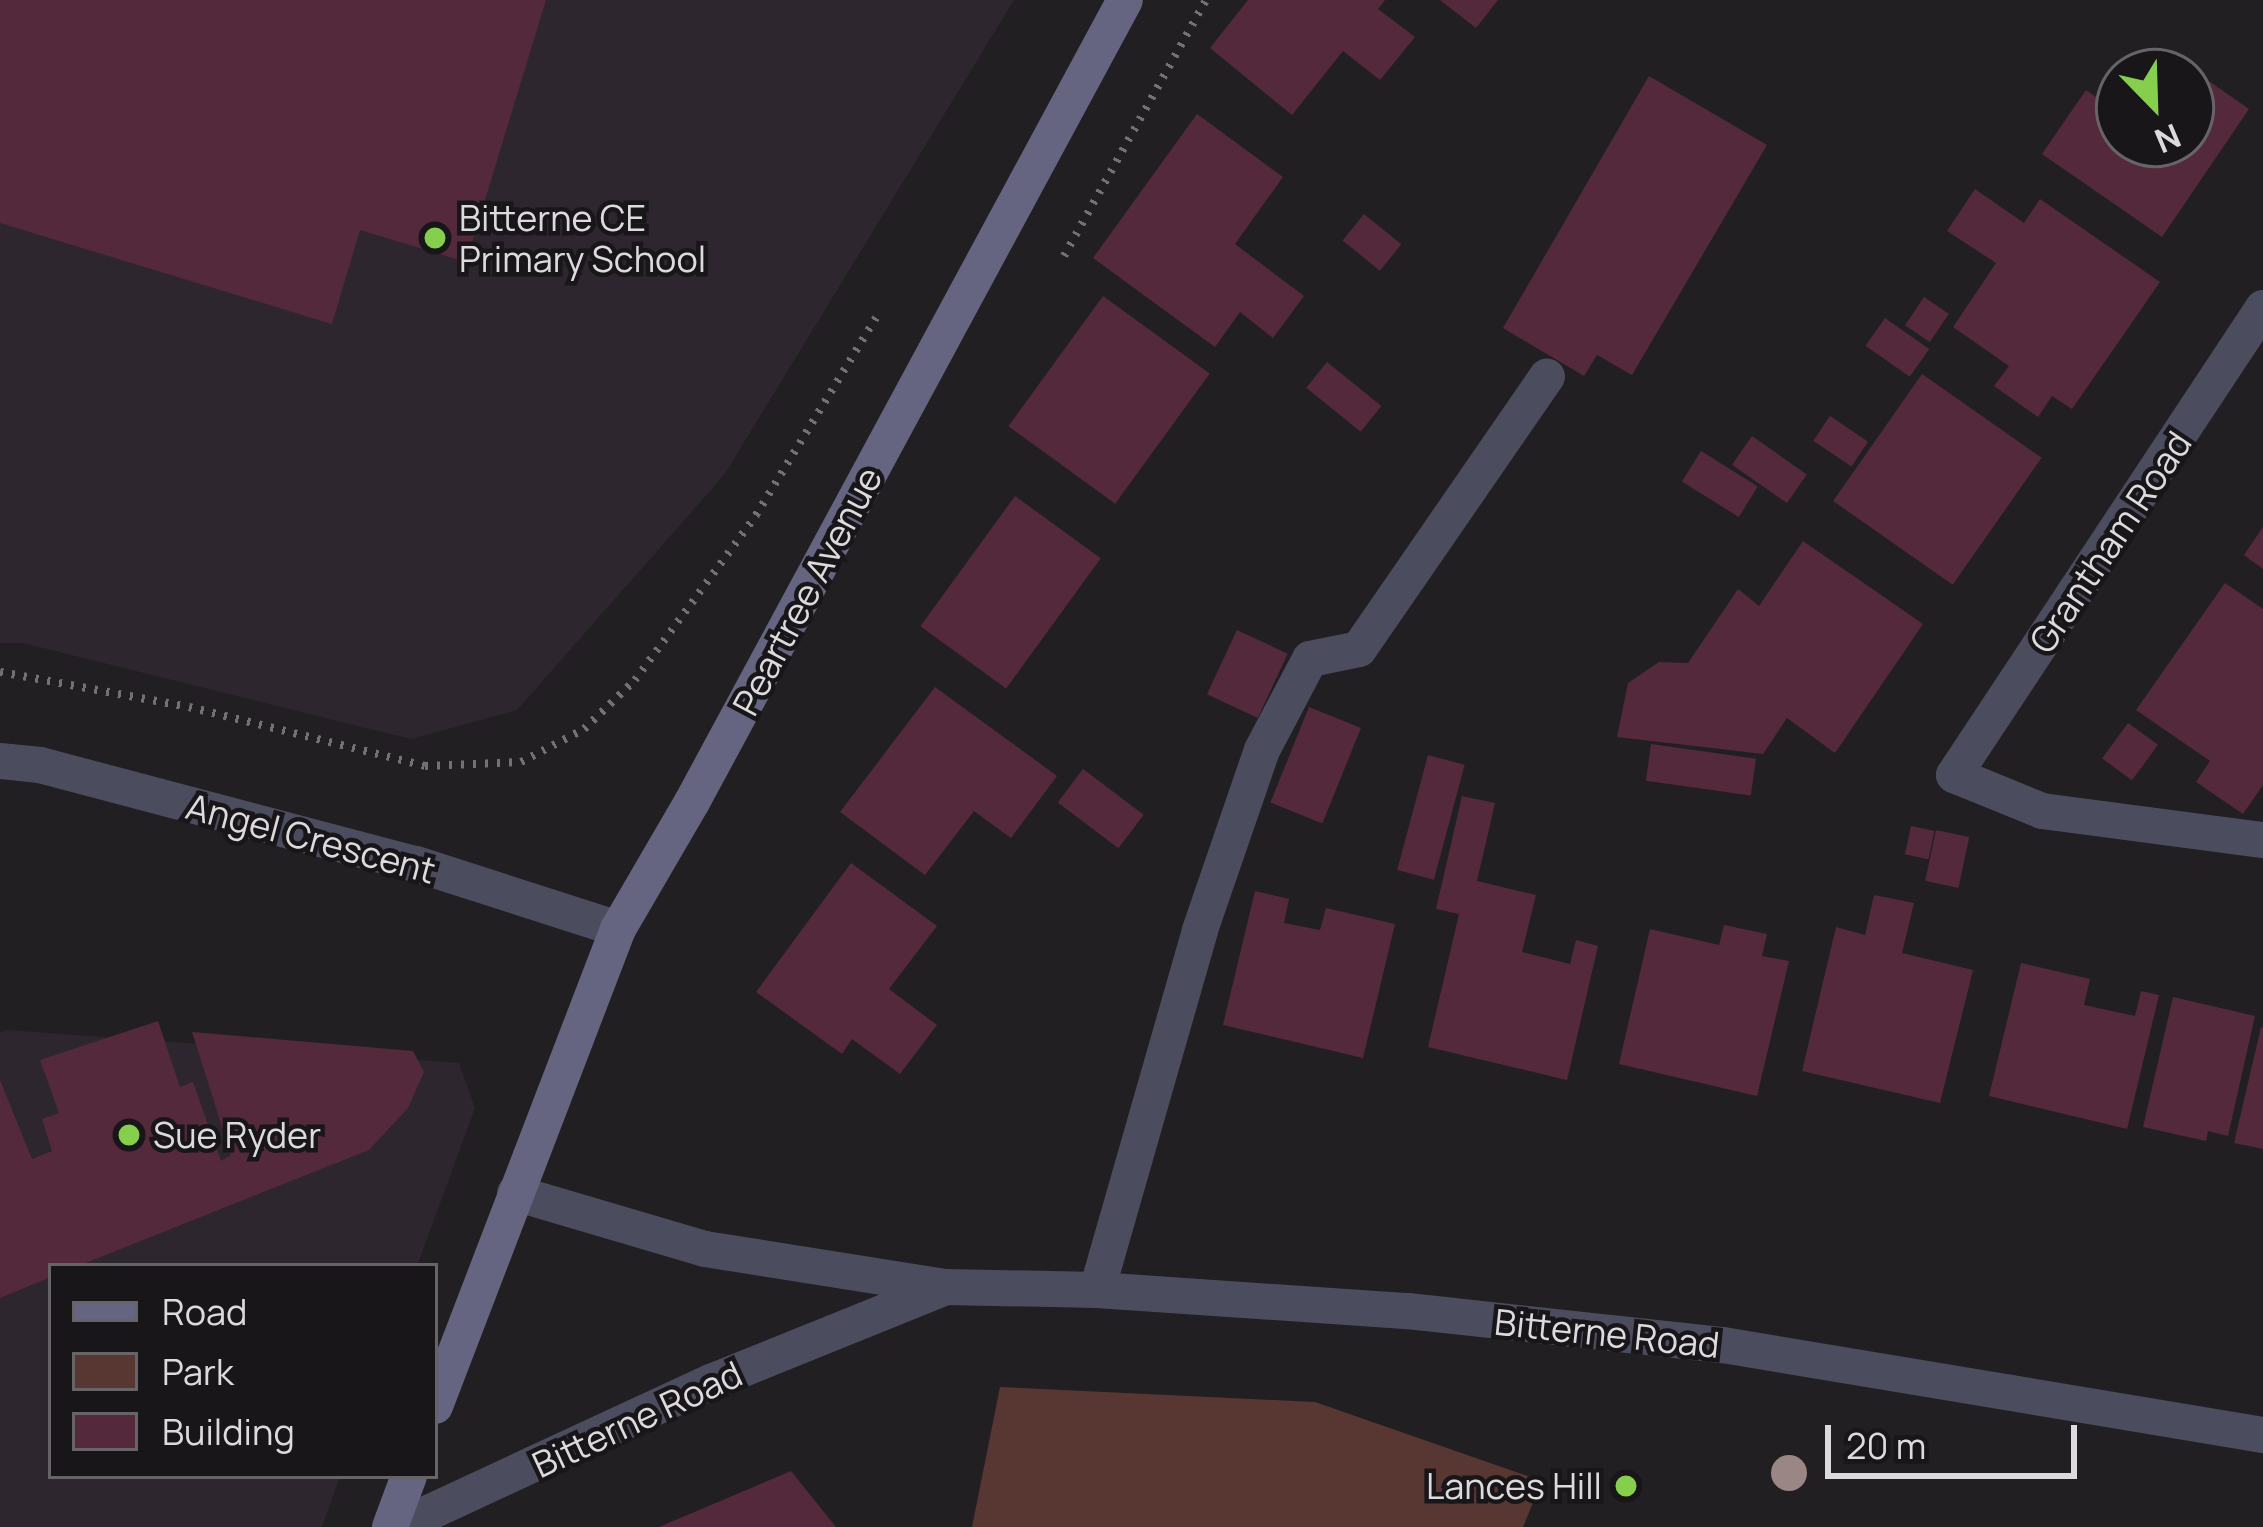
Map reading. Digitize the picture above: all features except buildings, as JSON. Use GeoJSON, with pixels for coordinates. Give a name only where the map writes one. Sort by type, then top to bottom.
{"type":"FeatureCollection","features":[{"type":"Feature","properties":{"kind":"street","name":"Peartree Avenue"},"geometry":{"type":"LineString","coordinates":[[438,1398],[618,929],[692,802],[1125,0]]}},
{"type":"Feature","properties":{"kind":"street","name":"Grantham Road"},"geometry":{"type":"LineString","coordinates":[[2263,308],[1954,775],[2042,811],[2263,840]]}},
{"type":"Feature","properties":{"kind":"street"},"geometry":{"type":"LineString","coordinates":[[1096,1290],[1200,929],[1262,750],[1310,659],[1359,649],[1547,376]]}},
{"type":"Feature","properties":{"kind":"street","name":"Angel Crescent"},"geometry":{"type":"LineString","coordinates":[[0,761],[40,765],[416,864],[618,929]]}},
{"type":"Feature","properties":{"kind":"street","name":"Bitterne Road"},"geometry":{"type":"LineString","coordinates":[[515,1193],[705,1249],[945,1287],[1096,1290],[1408,1311],[1723,1345],[2263,1435]]}},
{"type":"Feature","properties":{"kind":"street","name":"Bitterne Road"},"geometry":{"type":"LineString","coordinates":[[394,1527],[711,1382],[945,1287]]}},
{"type":"Feature","properties":{"kind":"street"},"geometry":{"type":"LineString","coordinates":[[394,1527],[408,1479]]}},
{"type":"Feature","properties":{"kind":"path"},"geometry":{"type":"LineString","coordinates":[[1062,260],[1206,0]]}},
{"type":"Feature","properties":{"kind":"path"},"geometry":{"type":"LineString","coordinates":[[0,671],[189,707],[425,766],[521,762],[584,729],[635,680],[756,514],[887,299]]}},
{"type":"Feature","properties":{"kind":"shaded area","name":"Bitterne CE Primary School"},"geometry":{"type":"Polygon","coordinates":[[[0,0],[1014,0],[724,475],[517,710],[411,739],[23,643],[0,643],[0,0]]]}},
{"type":"Feature","properties":{"kind":"shaded area"},"geometry":{"type":"Polygon","coordinates":[[[0,1033],[459,1063],[475,1108],[418,1263],[48,1263],[48,1479],[339,1479],[322,1527],[0,1527],[0,1033]]]}},
{"type":"Feature","properties":{"kind":"green space"},"geometry":{"type":"Polygon","coordinates":[[[1000,1387],[1315,1402],[1542,1481],[1523,1527],[972,1527],[1000,1387]]]}},
{"type":"Feature","properties":{"kind":"place","name":"Bitterne CE Primary School"},"geometry":{"type":"Point","coordinates":[435,238]}},
{"type":"Feature","properties":{"kind":"place","name":"Sue Ryder"},"geometry":{"type":"Point","coordinates":[129,1135]}},
{"type":"Feature","properties":{"kind":"place","name":"Lances Hill"},"geometry":{"type":"Point","coordinates":[1626,1486]}}]}
